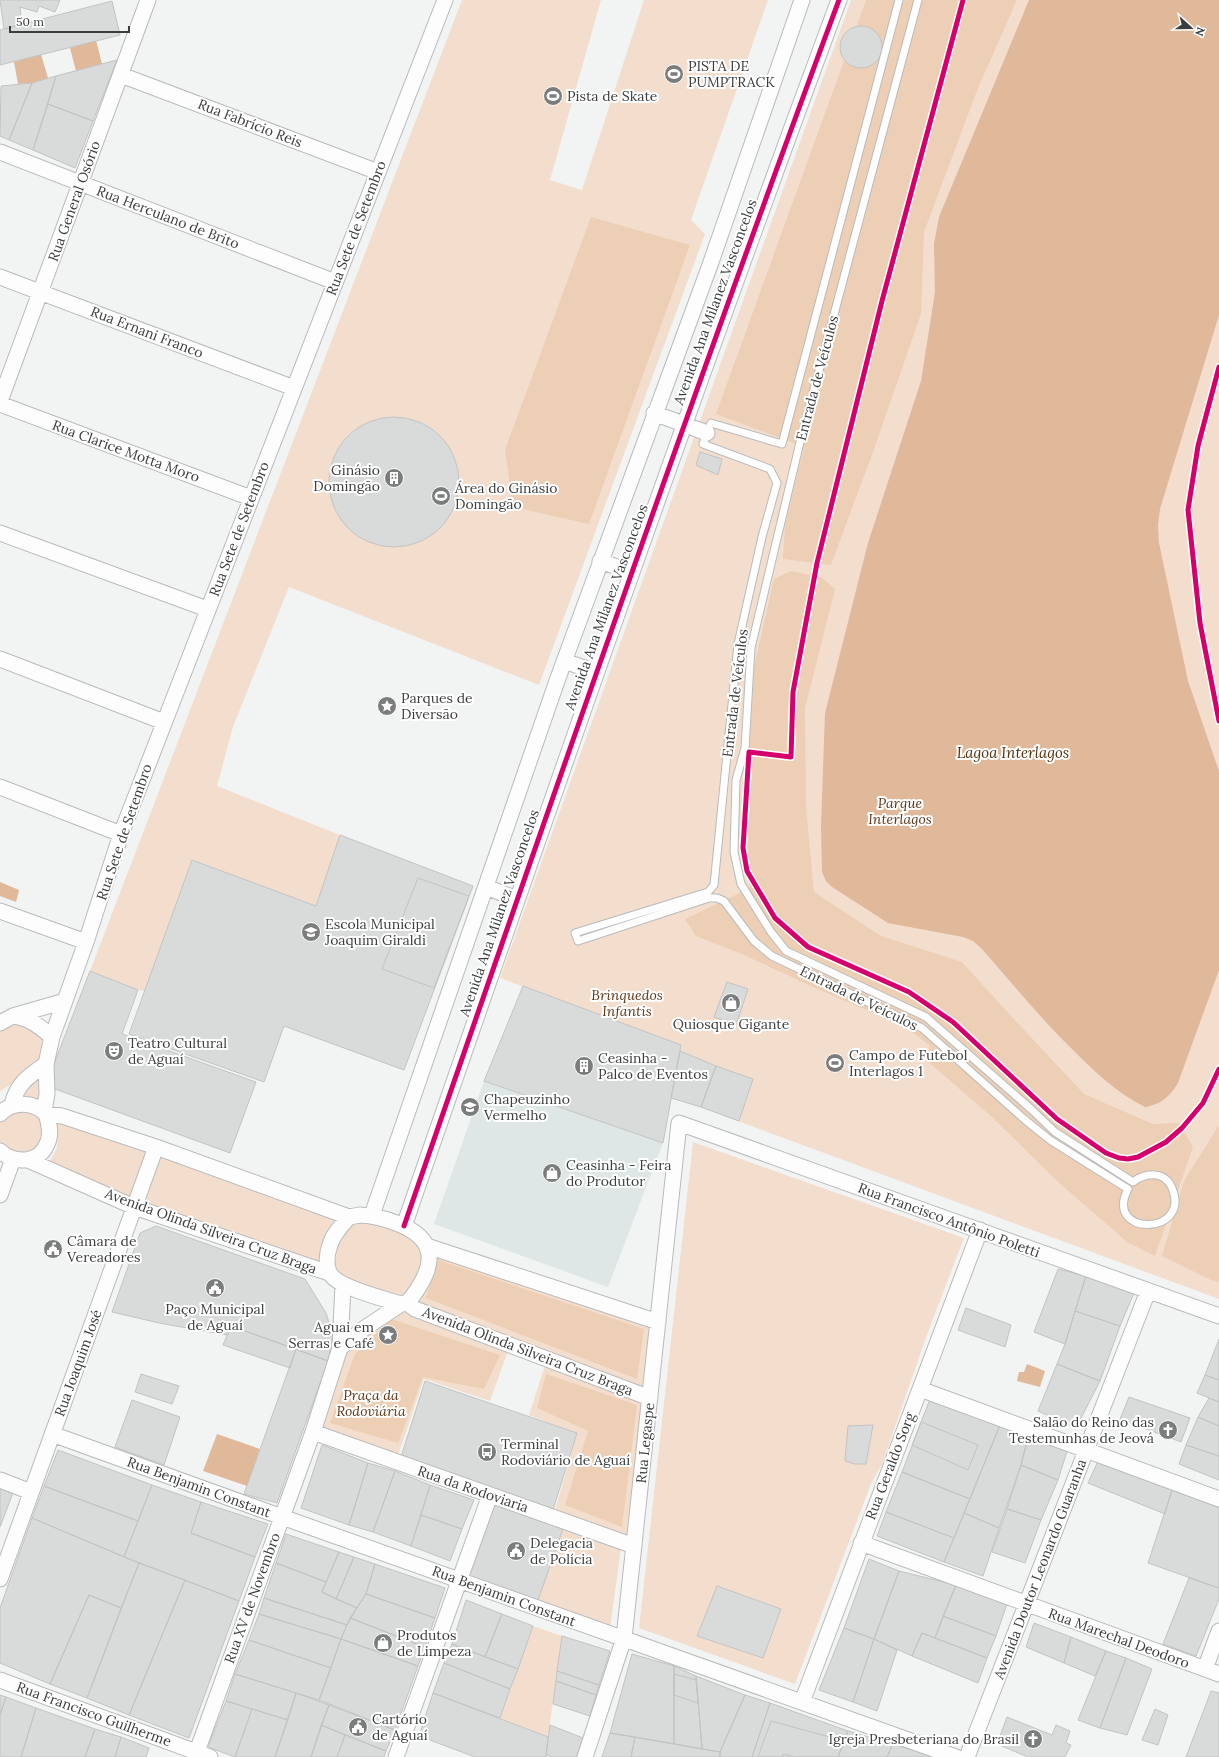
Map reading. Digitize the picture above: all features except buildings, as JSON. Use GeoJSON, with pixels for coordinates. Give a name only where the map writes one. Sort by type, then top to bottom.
{"type":"FeatureCollection","features":[{"type":"Feature","properties":{"kind":"street","name":"Rua Sete de Setembro"},"geometry":{"type":"LineString","coordinates":[[21,1160],[39,1155],[47,1145],[50,1134],[45,1112],[47,1094],[46,1064],[52,1037],[86,942],[121,834],[207,609],[445,0]]}},
{"type":"Feature","properties":{"kind":"street","name":"Avenida Ana Milanez Vasconcelos"},"geometry":{"type":"LineString","coordinates":[[372,1215],[564,661],[654,413],[710,265],[802,0]]}},
{"type":"Feature","properties":{"kind":"street","name":"Avenida Ana Milanez Vasconcelos"},"geometry":{"type":"LineString","coordinates":[[404,1226],[596,672],[749,242],[839,0]]}},
{"type":"Feature","properties":{"kind":"street","name":"Rua General Osório"},"geometry":{"type":"LineString","coordinates":[[0,401],[121,75],[144,1]]}},
{"type":"Feature","properties":{"kind":"street","name":"Rua Fabrício Reis"},"geometry":{"type":"LineString","coordinates":[[121,75],[378,172]]}},
{"type":"Feature","properties":{"kind":"street","name":"Rua Herculano de Brito"},"geometry":{"type":"LineString","coordinates":[[0,152],[335,282]]}},
{"type":"Feature","properties":{"kind":"street","name":"Rua Ernani Franco"},"geometry":{"type":"LineString","coordinates":[[0,277],[294,388]]}},
{"type":"Feature","properties":{"kind":"street","name":"Rua Clarice Motta Moro"},"geometry":{"type":"LineString","coordinates":[[0,404],[251,498]]}},
{"type":"Feature","properties":{"kind":"street"},"geometry":{"type":"LineString","coordinates":[[654,413],[707,433]]}},
{"type":"Feature","properties":{"kind":"street"},"geometry":{"type":"LineString","coordinates":[[0,533],[207,609]]}},
{"type":"Feature","properties":{"kind":"street"},"geometry":{"type":"LineString","coordinates":[[600,561],[632,572]]}},
{"type":"Feature","properties":{"kind":"street"},"geometry":{"type":"LineString","coordinates":[[0,659],[164,722]]}},
{"type":"Feature","properties":{"kind":"street"},"geometry":{"type":"LineString","coordinates":[[564,661],[596,672]]}},
{"type":"Feature","properties":{"kind":"street"},"geometry":{"type":"LineString","coordinates":[[0,787],[121,834]]}},
{"type":"Feature","properties":{"kind":"street"},"geometry":{"type":"LineString","coordinates":[[486,887],[517,898]]}},
{"type":"Feature","properties":{"kind":"street"},"geometry":{"type":"LineString","coordinates":[[0,911],[86,942]]}},
{"type":"Feature","properties":{"kind":"street"},"geometry":{"type":"LineString","coordinates":[[6,1019],[65,1001]]}},
{"type":"Feature","properties":{"kind":"street"},"geometry":{"type":"LineString","coordinates":[[6,1019],[23,1017],[32,1020],[52,1037]]}},
{"type":"Feature","properties":{"kind":"street"},"geometry":{"type":"LineString","coordinates":[[5,1107],[25,1079],[46,1064]]}},
{"type":"Feature","properties":{"kind":"street"},"geometry":{"type":"LineString","coordinates":[[5,1107],[29,1104],[45,1112],[62,1116],[156,1147],[349,1217],[372,1215],[404,1226],[417,1235],[427,1246],[658,1322]]}},
{"type":"Feature","properties":{"kind":"street","name":"Rua Francisco Antônio Poletti"},"geometry":{"type":"LineString","coordinates":[[679,1123],[1219,1316]]}},
{"type":"Feature","properties":{"kind":"street","name":"Rua Legaspe"},"geometry":{"type":"LineString","coordinates":[[585,1757],[624,1638],[679,1123]]}},
{"type":"Feature","properties":{"kind":"street","name":"Rua Joaquim José"},"geometry":{"type":"LineString","coordinates":[[0,1579],[156,1147]]}},
{"type":"Feature","properties":{"kind":"street","name":"Avenida Olinda Silveira Cruz Braga"},"geometry":{"type":"LineString","coordinates":[[0,1151],[134,1207],[329,1273]]}},
{"type":"Feature","properties":{"kind":"street"},"geometry":{"type":"LineString","coordinates":[[0,1195],[21,1160]]}},
{"type":"Feature","properties":{"kind":"street"},"geometry":{"type":"LineString","coordinates":[[349,1217],[336,1233],[330,1244],[327,1261],[329,1273],[343,1285],[404,1303]]}},
{"type":"Feature","properties":{"kind":"street","name":"Rua Geraldo Sorg"},"geometry":{"type":"LineString","coordinates":[[802,1702],[980,1230]]}},
{"type":"Feature","properties":{"kind":"street"},"geometry":{"type":"LineString","coordinates":[[340,1348],[362,1330],[404,1303],[423,1280],[429,1260],[427,1246]]}},
{"type":"Feature","properties":{"kind":"street","name":"Rua XV de Novembro"},"geometry":{"type":"LineString","coordinates":[[200,1755],[313,1432],[340,1348],[343,1285]]}},
{"type":"Feature","properties":{"kind":"street","name":"Avenida Doutor Leonardo Guaranha"},"geometry":{"type":"LineString","coordinates":[[967,1757],[1148,1291]]}},
{"type":"Feature","properties":{"kind":"street","name":"Avenida Olinda Silveira Cruz Braga"},"geometry":{"type":"LineString","coordinates":[[404,1303],[415,1309],[650,1398]]}},
{"type":"Feature","properties":{"kind":"street"},"geometry":{"type":"LineString","coordinates":[[920,1389],[1219,1500]]}},
{"type":"Feature","properties":{"kind":"street","name":"Rua da Rodoviaria"},"geometry":{"type":"LineString","coordinates":[[313,1432],[634,1546]]}},
{"type":"Feature","properties":{"kind":"street","name":"Rua Benjamin Constant"},"geometry":{"type":"LineString","coordinates":[[52,1434],[956,1757]]}},
{"type":"Feature","properties":{"kind":"street"},"geometry":{"type":"LineString","coordinates":[[0,1480],[31,1492]]}},
{"type":"Feature","properties":{"kind":"street"},"geometry":{"type":"LineString","coordinates":[[396,1757],[461,1580],[490,1495]]}},
{"type":"Feature","properties":{"kind":"street","name":"Rua Marechal Deodoro"},"geometry":{"type":"LineString","coordinates":[[861,1543],[1219,1674]]}},
{"type":"Feature","properties":{"kind":"street"},"geometry":{"type":"LineString","coordinates":[[1205,1669],[1219,1631]]}},
{"type":"Feature","properties":{"kind":"street","name":"Rua Francisco Guilherme"},"geometry":{"type":"LineString","coordinates":[[0,1680],[200,1755]]}},
{"type":"Feature","properties":{"kind":"lane","name":"Entrada de Veículos"},"geometry":{"type":"LineString","coordinates":[[899,0],[782,444],[710,423],[703,444],[770,469],[777,483],[762,537],[738,644],[714,885],[708,892],[575,933],[578,941],[709,898],[717,898],[724,901],[754,941],[772,956],[922,1028],[1024,1119],[1050,1140],[1128,1189],[1124,1198],[1124,1207],[1128,1216],[1135,1222],[1145,1225],[1154,1225],[1162,1222],[1171,1213],[1174,1204],[1174,1194],[1170,1185],[1164,1179],[1155,1174],[1145,1175],[1133,1182],[1121,1175],[1055,1132],[926,1017],[786,951],[741,884],[734,852],[736,780],[745,748],[751,648],[775,542],[801,438],[918,0]]}},
{"type":"Feature","properties":{"kind":"shaded area","name":"Ceasinha - Feira do Produtor"},"geometry":{"type":"Polygon","coordinates":[[[484,1081],[663,1143],[608,1287],[434,1224],[484,1081]]]}},
{"type":"Feature","properties":{"kind":"green space","name":"Área do Ginásio Domingão"},"geometry":{"type":"Polygon","coordinates":[[[462,0],[601,0],[550,180],[582,190],[644,0],[768,0],[691,220],[705,234],[539,685],[289,587],[233,727],[217,786],[340,835],[316,906],[192,860],[145,991],[138,990],[90,971],[462,0]]]}},
{"type":"Feature","properties":{"kind":"green space","name":"Parque Interlagos"},"geometry":{"type":"Polygon","coordinates":[[[851,0],[1219,0],[1219,1299],[673,1097],[681,1045],[500,978],[851,0]]]}},
{"type":"Feature","properties":{"kind":"green space"},"geometry":{"type":"Polygon","coordinates":[[[866,0],[1017,0],[978,88],[924,232],[921,314],[873,452],[831,565],[783,559],[785,525],[804,447],[716,414],[866,0]]]}},
{"type":"Feature","properties":{"kind":"green space"},"geometry":{"type":"Polygon","coordinates":[[[591,217],[690,245],[589,524],[513,507],[505,450],[591,217]]]}},
{"type":"Feature","properties":{"kind":"green space"},"geometry":{"type":"Polygon","coordinates":[[[791,571],[821,577],[835,589],[805,708],[806,807],[814,892],[881,936],[962,962],[1084,1094],[1153,1124],[1179,1123],[1193,1147],[1155,1256],[1127,1242],[1056,1180],[993,1118],[927,1061],[930,1046],[906,1027],[815,988],[744,955],[696,936],[685,919],[750,888],[743,848],[754,667],[774,579],[791,571]]]}},
{"type":"Feature","properties":{"kind":"green space"},"geometry":{"type":"Polygon","coordinates":[[[14,1021],[39,1030],[44,1040],[44,1051],[41,1058],[30,1071],[0,1091],[0,1029],[14,1021]]]}},
{"type":"Feature","properties":{"kind":"green space"},"geometry":{"type":"Polygon","coordinates":[[[44,1070],[43,1105],[30,1101],[17,1093],[44,1070]]]}},
{"type":"Feature","properties":{"kind":"green space"},"geometry":{"type":"Polygon","coordinates":[[[8,1110],[40,1113],[48,1133],[28,1159],[0,1145],[0,1119],[8,1110]]]}},
{"type":"Feature","properties":{"kind":"green space"},"geometry":{"type":"Polygon","coordinates":[[[55,1118],[346,1217],[326,1268],[135,1204],[49,1163],[57,1148],[55,1118]]]}},
{"type":"Feature","properties":{"kind":"green space"},"geometry":{"type":"Polygon","coordinates":[[[1219,1125],[1219,1282],[1211,1280],[1162,1256],[1184,1181],[1219,1125]]]}},
{"type":"Feature","properties":{"kind":"green space"},"geometry":{"type":"Polygon","coordinates":[[[693,1142],[964,1238],[925,1340],[883,1462],[871,1484],[795,1684],[639,1628],[693,1142]]]}},
{"type":"Feature","properties":{"kind":"green space"},"geometry":{"type":"Polygon","coordinates":[[[350,1219],[403,1227],[425,1246],[421,1279],[401,1301],[332,1273],[331,1245],[350,1219]]]}},
{"type":"Feature","properties":{"kind":"green space"},"geometry":{"type":"Polygon","coordinates":[[[430,1250],[652,1326],[644,1393],[417,1306],[430,1250]]]}},
{"type":"Feature","properties":{"kind":"green space"},"geometry":{"type":"Polygon","coordinates":[[[438,1260],[644,1329],[637,1379],[426,1298],[438,1260]]]}},
{"type":"Feature","properties":{"kind":"green space","name":"Praça da Rodoviária"},"geometry":{"type":"Polygon","coordinates":[[[405,1306],[509,1348],[490,1401],[424,1379],[397,1458],[316,1430],[344,1351],[405,1306]]]}},
{"type":"Feature","properties":{"kind":"green space","name":"Praça da Rodoviária"},"geometry":{"type":"Polygon","coordinates":[[[391,1319],[500,1355],[484,1389],[423,1377],[398,1443],[330,1423],[355,1354],[391,1319]]]}},
{"type":"Feature","properties":{"kind":"green space"},"geometry":{"type":"Polygon","coordinates":[[[546,1362],[644,1400],[634,1546],[553,1517],[577,1434],[529,1415],[546,1362]]]}},
{"type":"Feature","properties":{"kind":"green space"},"geometry":{"type":"Polygon","coordinates":[[[546,1374],[637,1405],[622,1527],[565,1505],[588,1431],[537,1408],[546,1374]]]}},
{"type":"Feature","properties":{"kind":"green space"},"geometry":{"type":"Polygon","coordinates":[[[564,1526],[621,1548],[610,1629],[537,1603],[564,1526]]]}},
{"type":"Feature","properties":{"kind":"green space"},"geometry":{"type":"Polygon","coordinates":[[[533,1626],[562,1636],[548,1737],[500,1718],[533,1626]]]}},
{"type":"Feature","properties":{"kind":"water","name":"Lagoa Interlagos"},"geometry":{"type":"Polygon","coordinates":[[[1029,0],[1219,0],[1219,315],[1160,509],[1158,525],[1159,543],[1188,681],[1219,771],[1219,970],[1178,1083],[1161,1102],[1145,1107],[1116,1089],[1082,1059],[973,941],[963,937],[888,923],[832,887],[826,881],[822,872],[821,825],[825,713],[868,543],[921,381],[935,292],[934,244],[939,217],[1029,0]]]}},
{"type":"Feature","properties":{"kind":"water"},"geometry":{"type":"Polygon","coordinates":[[[96,40],[102,64],[76,71],[70,48],[96,40]]]}},
{"type":"Feature","properties":{"kind":"water"},"geometry":{"type":"Polygon","coordinates":[[[41,54],[48,78],[32,83],[18,84],[14,62],[41,54]]]}},
{"type":"Feature","properties":{"kind":"water"},"geometry":{"type":"Polygon","coordinates":[[[0,882],[19,890],[16,902],[0,896],[0,882]]]}},
{"type":"Feature","properties":{"kind":"water"},"geometry":{"type":"Polygon","coordinates":[[[1027,1364],[1045,1371],[1040,1387],[1017,1381],[1019,1372],[1024,1372],[1027,1364]]]}},
{"type":"Feature","properties":{"kind":"water"},"geometry":{"type":"Polygon","coordinates":[[[217,1434],[260,1449],[247,1486],[203,1471],[217,1434]]]}},
{"type":"Feature","properties":{"kind":"cycle path"},"geometry":{"type":"LineString","coordinates":[[404,1226],[672,458],[839,0]]}},
{"type":"Feature","properties":{"kind":"cycle path"},"geometry":{"type":"LineString","coordinates":[[963,0],[882,301],[817,563],[793,692],[791,757],[749,752],[743,848],[747,871],[775,918],[808,947],[909,992],[953,1022],[1057,1119],[1106,1153],[1119,1158],[1128,1159],[1138,1157],[1166,1142],[1182,1128],[1203,1103],[1219,1069]]}},
{"type":"Feature","properties":{"kind":"cycle path"},"geometry":{"type":"LineString","coordinates":[[1219,367],[1198,446],[1188,510],[1200,623],[1219,721]]}},
{"type":"Feature","properties":{"kind":"place","name":"PISTA DE PUMPTRACK"},"geometry":{"type":"Point","coordinates":[674,74]}},
{"type":"Feature","properties":{"kind":"place","name":"Pista de Skate"},"geometry":{"type":"Point","coordinates":[553,96]}},
{"type":"Feature","properties":{"kind":"place","name":"Ginásio Domingão"},"geometry":{"type":"Point","coordinates":[394,478]}},
{"type":"Feature","properties":{"kind":"place","name":"Área do Ginásio Domingão"},"geometry":{"type":"Point","coordinates":[441,496]}},
{"type":"Feature","properties":{"kind":"place","name":"Parques de Diversão"},"geometry":{"type":"Point","coordinates":[387,706]}},
{"type":"Feature","properties":{"kind":"place","name":"Escola Municipal Joaquim Giraldi"},"geometry":{"type":"Point","coordinates":[311,932]}},
{"type":"Feature","properties":{"kind":"place","name":"Quiosque Gigante"},"geometry":{"type":"Point","coordinates":[731,1003]}},
{"type":"Feature","properties":{"kind":"place","name":"Teatro Cultural de Aguaí"},"geometry":{"type":"Point","coordinates":[114,1051]}},
{"type":"Feature","properties":{"kind":"place","name":"Campo de Futebol Interlagos 1"},"geometry":{"type":"Point","coordinates":[835,1063]}},
{"type":"Feature","properties":{"kind":"place","name":"Ceasinha - Palco de Eventos"},"geometry":{"type":"Point","coordinates":[584,1066]}},
{"type":"Feature","properties":{"kind":"place","name":"Chapeuzinho Vermelho"},"geometry":{"type":"Point","coordinates":[470,1107]}},
{"type":"Feature","properties":{"kind":"place","name":"Ceasinha - Feira do Produtor"},"geometry":{"type":"Point","coordinates":[552,1173]}},
{"type":"Feature","properties":{"kind":"place","name":"Câmara de Vereadores"},"geometry":{"type":"Point","coordinates":[53,1249]}},
{"type":"Feature","properties":{"kind":"place","name":"Paço Municipal de Aguaí"},"geometry":{"type":"Point","coordinates":[215,1288]}},
{"type":"Feature","properties":{"kind":"place","name":"Aguai em Serras e Café"},"geometry":{"type":"Point","coordinates":[388,1335]}},
{"type":"Feature","properties":{"kind":"place","name":"Salão do Reino das Testemunhas de Jeová"},"geometry":{"type":"Point","coordinates":[1168,1430]}},
{"type":"Feature","properties":{"kind":"place","name":"Terminal Rodoviário de Aguaí"},"geometry":{"type":"Point","coordinates":[487,1452]}},
{"type":"Feature","properties":{"kind":"place","name":"Delegacia de Polícia"},"geometry":{"type":"Point","coordinates":[516,1551]}},
{"type":"Feature","properties":{"kind":"place","name":"Produtos de Limpeza"},"geometry":{"type":"Point","coordinates":[383,1643]}},
{"type":"Feature","properties":{"kind":"place","name":"Cartório de Aguaí"},"geometry":{"type":"Point","coordinates":[358,1727]}},
{"type":"Feature","properties":{"kind":"place","name":"Igreja Presbeteriana do Brasil"},"geometry":{"type":"Point","coordinates":[1033,1739]}},
{"type":"Feature","properties":{"kind":"park label","name":"Brinquedos Infantis"},"geometry":{"type":"Point","coordinates":[627,1004]}}]}
